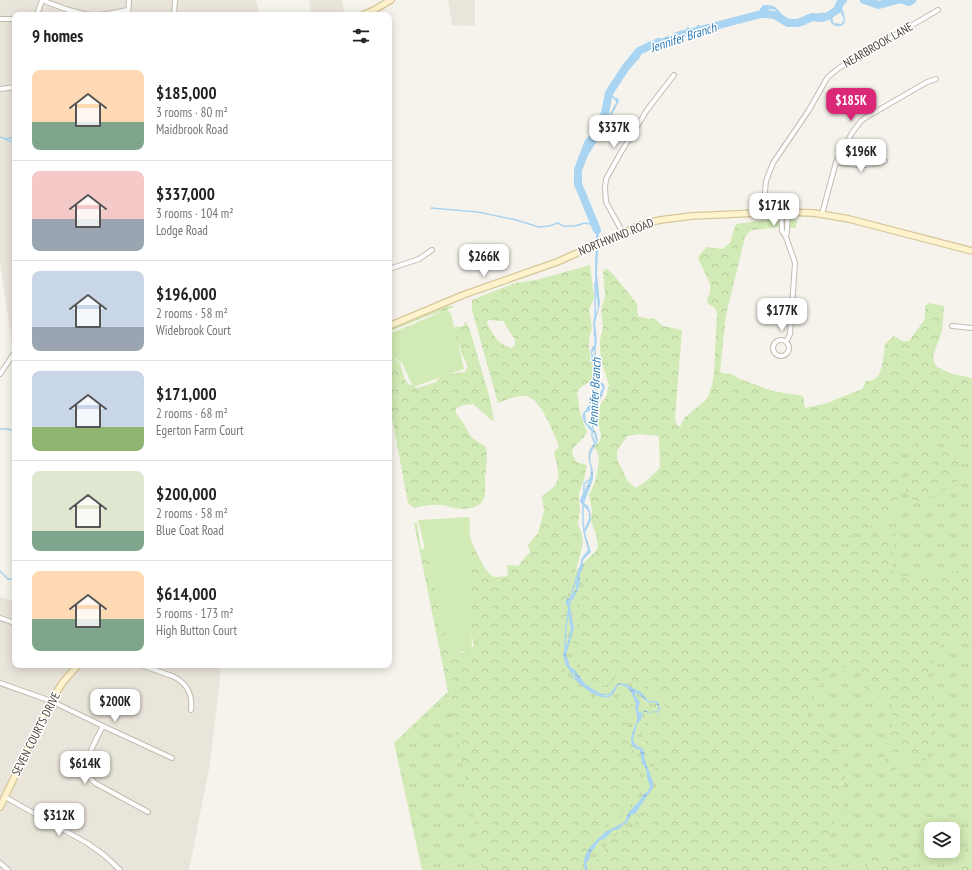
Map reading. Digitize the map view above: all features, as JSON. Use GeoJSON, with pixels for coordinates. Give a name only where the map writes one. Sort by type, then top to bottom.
{"type":"FeatureCollection","features":[{"type":"Feature","properties":{"kind":"street"},"geometry":{"type":"LineString","coordinates":[[38,12],[42,0],[78,12]]}},
{"type":"Feature","properties":{"kind":"street"},"geometry":{"type":"LineString","coordinates":[[128,12],[129,0]]}},
{"type":"Feature","properties":{"kind":"street"},"geometry":{"type":"LineString","coordinates":[[174,12],[175,0]]}},
{"type":"Feature","properties":{"kind":"street"},"geometry":{"type":"LineString","coordinates":[[370,12],[391,0]]}},
{"type":"Feature","properties":{"kind":"street","name":"NEARBROOK LANE"},"geometry":{"type":"LineString","coordinates":[[763,213],[766,181],[772,163],[809,110],[829,76],[842,66],[938,10]]}},
{"type":"Feature","properties":{"kind":"street"},"geometry":{"type":"LineString","coordinates":[[0,20],[12,19]]}},
{"type":"Feature","properties":{"kind":"street"},"geometry":{"type":"LineString","coordinates":[[623,233],[606,202],[606,179],[648,110],[674,75]]}},
{"type":"Feature","properties":{"kind":"street"},"geometry":{"type":"LineString","coordinates":[[822,214],[836,162],[852,133],[861,121],[927,82],[936,79]]}},
{"type":"Feature","properties":{"kind":"street"},"geometry":{"type":"LineString","coordinates":[[0,89],[12,87]]}},
{"type":"Feature","properties":{"kind":"street"},"geometry":{"type":"LineString","coordinates":[[836,162],[859,165],[878,164],[885,161]]}},
{"type":"Feature","properties":{"kind":"street"},"geometry":{"type":"LineString","coordinates":[[781,212],[782,231],[786,237],[794,263],[790,334],[786,342]]}},
{"type":"Feature","properties":{"kind":"street","name":"NORTHWIND ROAD"},"geometry":{"type":"LineString","coordinates":[[392,325],[449,301],[546,266],[648,222],[673,218],[781,212],[822,214],[849,219],[972,251]]}},
{"type":"Feature","properties":{"kind":"street"},"geometry":{"type":"LineString","coordinates":[[786,237],[788,212]]}},
{"type":"Feature","properties":{"kind":"street"},"geometry":{"type":"LineString","coordinates":[[392,268],[419,259],[432,250]]}},
{"type":"Feature","properties":{"kind":"street"},"geometry":{"type":"LineString","coordinates":[[952,326],[972,328]]}},
{"type":"Feature","properties":{"kind":"street"},"geometry":{"type":"LineString","coordinates":[[0,374],[12,356]]}},
{"type":"Feature","properties":{"kind":"street"},"geometry":{"type":"LineString","coordinates":[[0,618],[12,622]]}},
{"type":"Feature","properties":{"kind":"street","name":"SEVEN COURTS DRIVE"},"geometry":{"type":"LineString","coordinates":[[0,807],[51,701],[63,682],[75,668]]}},
{"type":"Feature","properties":{"kind":"street"},"geometry":{"type":"LineString","coordinates":[[149,668],[177,678],[184,683],[190,694],[191,710]]}},
{"type":"Feature","properties":{"kind":"street"},"geometry":{"type":"LineString","coordinates":[[0,683],[51,701],[172,758]]}},
{"type":"Feature","properties":{"kind":"street"},"geometry":{"type":"LineString","coordinates":[[103,726],[87,759],[86,766],[89,776],[95,783],[148,812]]}},
{"type":"Feature","properties":{"kind":"street"},"geometry":{"type":"LineString","coordinates":[[5,797],[86,843],[104,855],[120,870]]}},
{"type":"Feature","properties":{"kind":"street"},"geometry":{"type":"LineString","coordinates":[[0,863],[8,870]]}},
{"type":"Feature","properties":{"kind":"shaded area"},"geometry":{"type":"Polygon","coordinates":[[[0,0],[256,0],[259,12],[12,12],[12,345],[0,263],[0,0]]]}},
{"type":"Feature","properties":{"kind":"shaded area"},"geometry":{"type":"Polygon","coordinates":[[[309,0],[342,0],[344,12],[311,12],[309,0]]]}},
{"type":"Feature","properties":{"kind":"shaded area"},"geometry":{"type":"Polygon","coordinates":[[[448,0],[475,0],[475,26],[452,25],[448,0]]]}},
{"type":"Feature","properties":{"kind":"shaded area"},"geometry":{"type":"Polygon","coordinates":[[[0,597],[12,600],[12,668],[218,668],[221,670],[210,764],[189,870],[0,870],[0,597]]]}},
{"type":"Feature","properties":{"kind":"green space"},"geometry":{"type":"Polygon","coordinates":[[[789,217],[797,220],[795,228],[779,227],[754,230],[750,231],[745,237],[726,315],[720,371],[773,391],[803,396],[805,408],[827,403],[862,389],[866,381],[875,379],[880,373],[883,363],[885,344],[894,336],[902,341],[909,341],[925,319],[925,306],[929,303],[944,306],[942,331],[933,356],[934,362],[937,367],[952,374],[972,379],[972,443],[964,444],[907,439],[904,441],[900,454],[902,471],[897,503],[894,512],[854,537],[835,545],[836,551],[841,552],[867,539],[878,531],[894,526],[895,538],[893,565],[897,578],[934,572],[972,573],[972,651],[971,646],[965,639],[957,637],[947,639],[941,645],[934,659],[927,680],[930,693],[939,701],[938,705],[934,707],[937,725],[934,740],[927,758],[919,762],[903,759],[899,761],[895,773],[890,774],[886,771],[884,755],[891,736],[893,714],[891,702],[866,689],[862,683],[860,674],[854,670],[844,666],[830,666],[824,673],[807,713],[807,723],[810,727],[816,727],[826,735],[839,753],[844,766],[845,778],[840,796],[846,809],[841,817],[831,825],[829,832],[828,870],[597,870],[595,866],[597,860],[611,839],[617,834],[632,827],[660,786],[642,733],[645,721],[659,716],[665,710],[664,704],[655,694],[631,680],[615,678],[606,686],[601,686],[591,680],[581,670],[573,648],[573,643],[580,623],[579,594],[583,588],[590,562],[598,547],[596,534],[591,521],[592,510],[589,495],[595,482],[599,457],[597,451],[593,447],[600,441],[601,435],[598,423],[592,416],[591,400],[596,405],[600,405],[606,397],[609,385],[601,360],[600,347],[603,327],[601,310],[605,296],[603,271],[607,269],[612,273],[638,305],[638,316],[655,319],[663,326],[682,330],[675,419],[677,425],[680,427],[684,418],[707,399],[714,373],[717,314],[715,308],[708,304],[707,299],[710,293],[710,284],[698,258],[707,247],[722,249],[730,243],[736,224],[789,217]],[[639,434],[627,436],[617,451],[617,459],[627,480],[635,488],[645,482],[660,468],[659,436],[639,434]]]}},
{"type":"Feature","properties":{"kind":"green space"},"geometry":{"type":"Polygon","coordinates":[[[590,265],[594,298],[589,309],[592,328],[589,348],[595,378],[580,388],[577,392],[580,413],[587,432],[573,448],[572,453],[576,462],[587,465],[584,480],[579,492],[580,510],[578,524],[583,542],[568,594],[568,621],[562,633],[559,645],[564,668],[568,677],[574,684],[586,693],[597,700],[603,701],[613,699],[622,694],[629,697],[633,712],[628,723],[627,736],[637,758],[641,789],[626,812],[605,826],[588,847],[582,859],[583,870],[484,870],[414,523],[417,523],[421,550],[430,544],[456,649],[462,653],[470,650],[474,645],[463,598],[456,521],[470,518],[472,543],[486,569],[492,576],[508,576],[507,565],[518,566],[530,553],[528,545],[538,533],[544,511],[542,496],[554,486],[558,478],[558,469],[554,453],[559,446],[546,416],[536,402],[531,398],[519,396],[498,403],[472,310],[472,300],[515,283],[536,280],[590,265]],[[488,320],[487,323],[499,342],[512,348],[515,344],[515,340],[503,321],[488,320]]]}},
{"type":"Feature","properties":{"kind":"green space"},"geometry":{"type":"Polygon","coordinates":[[[445,306],[455,306],[392,331],[392,328],[405,321],[445,306]]]}},
{"type":"Feature","properties":{"kind":"green space"},"geometry":{"type":"Polygon","coordinates":[[[447,310],[451,314],[464,369],[413,387],[402,363],[392,356],[392,333],[447,310]]]}},
{"type":"Feature","properties":{"kind":"green space"},"geometry":{"type":"Polygon","coordinates":[[[465,321],[469,327],[490,399],[494,421],[473,404],[456,408],[456,413],[471,437],[486,447],[487,458],[485,492],[483,500],[477,506],[465,509],[458,509],[444,505],[428,505],[414,508],[408,503],[392,418],[392,356],[400,363],[405,380],[408,384],[418,388],[436,382],[442,375],[465,372],[468,366],[455,338],[454,331],[455,327],[464,326],[465,321]]]}},
{"type":"Feature","properties":{"kind":"green space"},"geometry":{"type":"Polygon","coordinates":[[[972,433],[972,870],[422,870],[394,743],[675,476],[678,435],[972,433]]]}},
{"type":"Feature","properties":{"kind":"green space"},"geometry":{"type":"Polygon","coordinates":[[[914,444],[959,449],[958,480],[956,484],[917,502],[905,492],[909,473],[909,454],[914,444]]]}},
{"type":"Feature","properties":{"kind":"green space"},"geometry":{"type":"Polygon","coordinates":[[[469,517],[472,653],[450,650],[418,520],[469,517]]]}},
{"type":"Feature","properties":{"kind":"green space"},"geometry":{"type":"Polygon","coordinates":[[[972,838],[972,870],[952,870],[956,865],[972,838]]]}},
{"type":"Feature","properties":{"kind":"green space"},"geometry":{"type":"Polygon","coordinates":[[[888,851],[911,870],[867,870],[867,866],[871,859],[880,853],[888,851]]]}},
{"type":"Feature","properties":{"kind":"water"},"geometry":{"type":"Polygon","coordinates":[[[841,0],[845,0],[842,2],[841,6],[845,20],[843,25],[840,26],[836,26],[831,23],[829,16],[824,14],[810,17],[806,25],[799,24],[792,26],[784,22],[776,10],[770,9],[752,20],[707,28],[684,34],[664,43],[646,47],[639,59],[613,86],[612,94],[615,98],[618,98],[619,101],[609,120],[601,127],[600,136],[581,166],[582,173],[579,187],[588,202],[599,232],[597,273],[600,304],[595,323],[597,340],[596,346],[592,353],[594,357],[593,361],[598,367],[597,369],[595,368],[594,372],[596,378],[593,370],[594,364],[592,362],[591,350],[596,342],[593,321],[598,307],[595,287],[596,230],[588,203],[581,196],[577,187],[577,179],[579,165],[583,157],[595,140],[600,125],[609,115],[616,103],[610,91],[612,84],[626,72],[634,62],[637,53],[648,42],[663,38],[682,30],[686,30],[687,27],[693,28],[698,25],[703,27],[722,21],[754,18],[759,14],[763,5],[771,5],[775,7],[792,25],[818,13],[829,14],[833,19],[833,23],[841,24],[844,20],[839,8],[841,0]]]}},
{"type":"Feature","properties":{"kind":"water"},"geometry":{"type":"Polygon","coordinates":[[[596,378],[597,381],[603,383],[605,387],[601,398],[593,410],[586,412],[585,414],[586,422],[596,432],[598,440],[591,453],[590,459],[593,479],[584,503],[588,506],[590,511],[591,520],[585,533],[591,552],[583,560],[579,587],[574,598],[568,603],[571,610],[574,628],[566,655],[570,665],[569,664],[569,666],[575,670],[586,685],[596,693],[608,696],[618,683],[626,684],[642,693],[648,701],[656,701],[659,704],[660,710],[657,713],[644,712],[641,720],[637,724],[633,740],[636,745],[643,749],[645,754],[644,757],[653,782],[653,788],[635,814],[631,815],[627,823],[617,830],[613,830],[605,839],[600,840],[590,854],[589,860],[586,863],[588,870],[585,870],[584,861],[589,849],[605,832],[625,822],[628,813],[648,791],[650,786],[646,769],[642,763],[640,750],[632,745],[631,741],[637,718],[635,709],[636,704],[630,691],[625,686],[618,685],[613,694],[607,697],[592,693],[576,681],[574,674],[566,666],[563,654],[571,629],[568,614],[569,609],[566,604],[566,600],[572,596],[576,589],[581,559],[588,550],[584,533],[589,518],[589,513],[580,501],[591,472],[589,451],[596,442],[594,433],[586,426],[583,416],[587,407],[596,400],[603,387],[596,383],[596,378]],[[635,693],[640,702],[639,712],[642,713],[645,710],[649,712],[658,711],[658,706],[655,702],[648,702],[635,693]]]}},
{"type":"Feature","properties":{"kind":"waterway","name":"Jennifer Branch"},"geometry":{"type":"LineString","coordinates":[[677,36],[761,14],[775,15],[788,23],[798,23],[812,17],[822,18],[837,10],[843,0]]}},
{"type":"Feature","properties":{"kind":"waterway","name":"Jennifer Branch"},"geometry":{"type":"LineString","coordinates":[[864,0],[879,5],[897,0]]}},
{"type":"Feature","properties":{"kind":"waterway","name":"Jennifer Branch"},"geometry":{"type":"LineString","coordinates":[[903,0],[909,2],[912,0]]}},
{"type":"Feature","properties":{"kind":"waterway","name":"Jennifer Branch"},"geometry":{"type":"LineString","coordinates":[[597,230],[578,184],[578,170],[588,143],[594,136],[605,113],[609,93],[626,67],[639,51],[658,42]]}},
{"type":"Feature","properties":{"kind":"waterway"},"geometry":{"type":"LineString","coordinates":[[0,137],[12,142]]}},
{"type":"Feature","properties":{"kind":"waterway"},"geometry":{"type":"LineString","coordinates":[[5,139],[12,138]]}},
{"type":"Feature","properties":{"kind":"waterway"},"geometry":{"type":"LineString","coordinates":[[431,208],[478,212],[516,220],[539,227],[558,223],[563,226],[575,226],[585,223],[595,225]]}},
{"type":"Feature","properties":{"kind":"waterway","name":"Jennifer Branch"},"geometry":{"type":"LineString","coordinates":[[595,283],[595,319]]}},
{"type":"Feature","properties":{"kind":"waterway","name":"Jennifer Branch"},"geometry":{"type":"LineString","coordinates":[[595,339],[595,403]]}},
{"type":"Feature","properties":{"kind":"waterway","name":"Jennifer Branch"},"geometry":{"type":"LineString","coordinates":[[595,407],[592,432],[595,444]]}},
{"type":"Feature","properties":{"kind":"waterway"},"geometry":{"type":"LineString","coordinates":[[0,429],[12,430]]}},
{"type":"Feature","properties":{"kind":"waterway","name":"Jennifer Branch"},"geometry":{"type":"LineString","coordinates":[[584,493],[584,484],[590,479]]}},
{"type":"Feature","properties":{"kind":"waterway","name":"Jennifer Branch"},"geometry":{"type":"LineString","coordinates":[[583,506],[584,532]]}},
{"type":"Feature","properties":{"kind":"waterway","name":"Jennifer Branch"},"geometry":{"type":"LineString","coordinates":[[565,650],[569,605],[582,562]]}},
{"type":"Feature","properties":{"kind":"waterway"},"geometry":{"type":"LineString","coordinates":[[0,571],[8,579],[12,579]]}},
{"type":"Feature","properties":{"kind":"waterway","name":"Jennifer Branch"},"geometry":{"type":"LineString","coordinates":[[569,667],[573,677],[582,685]]}},
{"type":"Feature","properties":{"kind":"waterway","name":"Jennifer Branch"},"geometry":{"type":"LineString","coordinates":[[591,689],[602,695],[609,694]]}}]}
